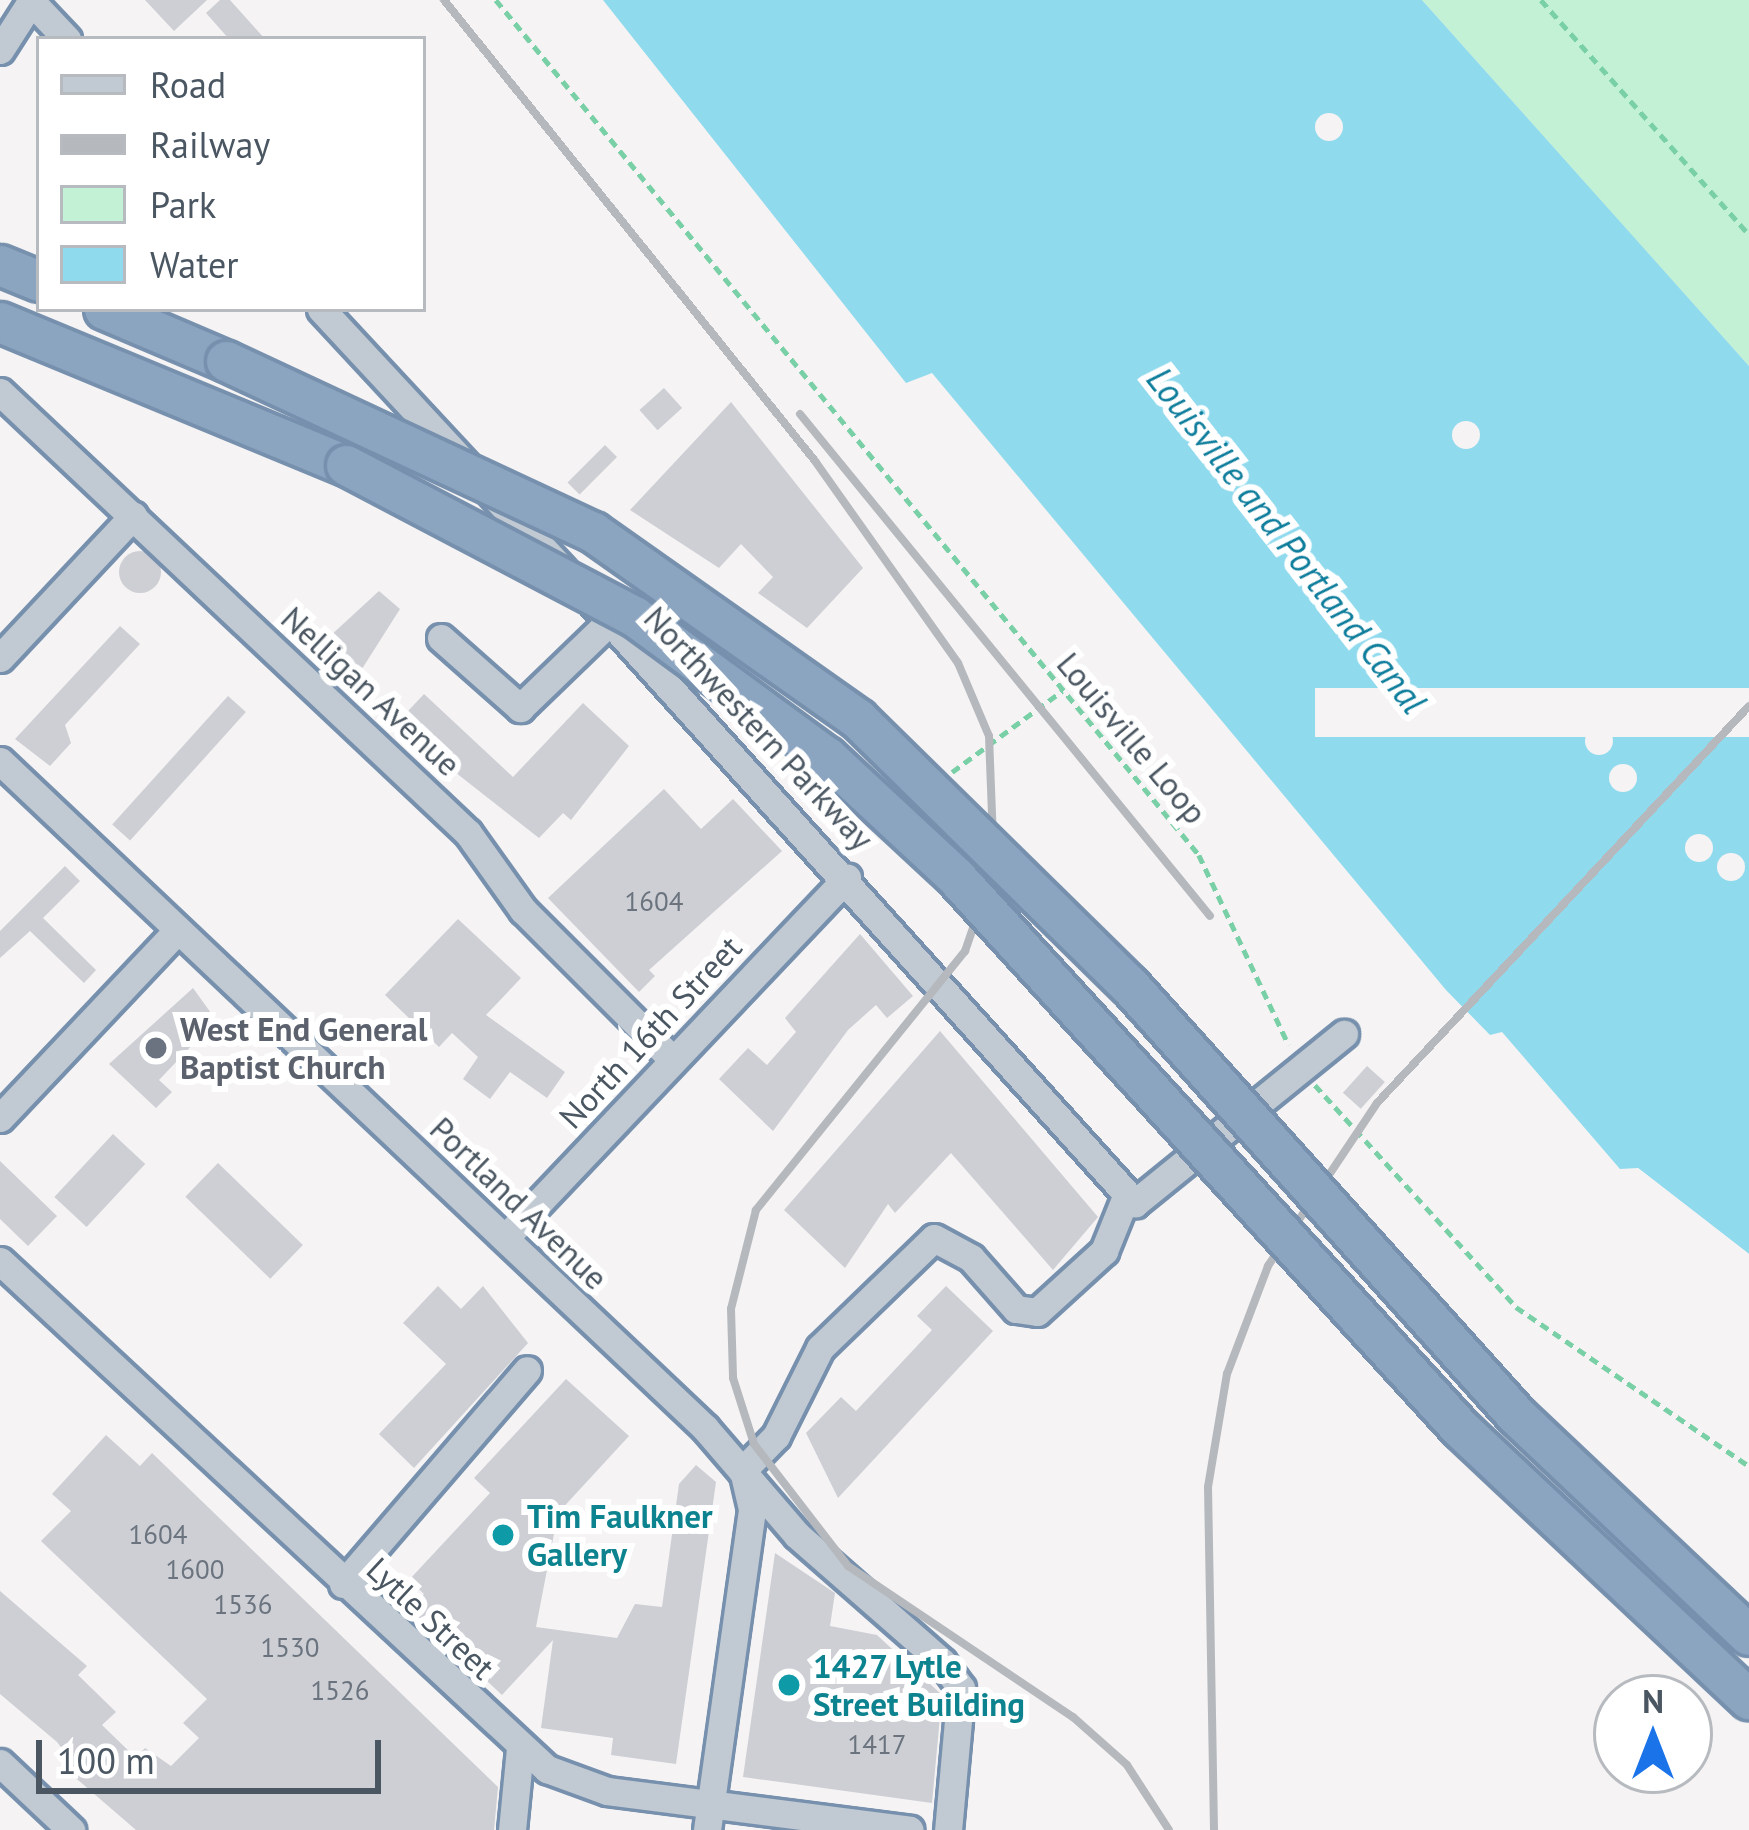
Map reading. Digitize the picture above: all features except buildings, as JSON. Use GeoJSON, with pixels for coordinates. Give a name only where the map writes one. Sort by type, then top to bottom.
{"type":"FeatureCollection","features":[{"type":"Feature","properties":{"kind":"highway"},"geometry":{"type":"LineString","coordinates":[[0,265],[36,280]]}},
{"type":"Feature","properties":{"kind":"highway"},"geometry":{"type":"LineString","coordinates":[[111,312],[593,532],[858,718],[1129,986],[1516,1415],[1749,1635]]}},
{"type":"Feature","properties":{"kind":"highway"},"geometry":{"type":"LineString","coordinates":[[0,322],[346,465],[634,616],[827,757],[953,875],[1461,1429],[1749,1699]]}},
{"type":"Feature","properties":{"kind":"street"},"geometry":{"type":"LineString","coordinates":[[0,50],[31,0],[64,36]]}},
{"type":"Feature","properties":{"kind":"street","name":"Northwestern Parkway"},"geometry":{"type":"LineString","coordinates":[[324,312],[848,877],[1131,1199]]}},
{"type":"Feature","properties":{"kind":"street","name":"Nelligan Avenue"},"geometry":{"type":"LineString","coordinates":[[0,392],[468,833],[524,910],[673,1060]]}},
{"type":"Feature","properties":{"kind":"street"},"geometry":{"type":"LineString","coordinates":[[0,658],[133,516]]}},
{"type":"Feature","properties":{"kind":"street"},"geometry":{"type":"LineString","coordinates":[[441,638],[520,708],[610,621]]}},
{"type":"Feature","properties":{"kind":"street","name":"Portland Avenue"},"geometry":{"type":"LineString","coordinates":[[0,761],[505,1238],[742,1471],[797,1535],[942,1662],[962,1713],[949,1830]]}},
{"type":"Feature","properties":{"kind":"street","name":"North 16th Street"},"geometry":{"type":"LineString","coordinates":[[505,1238],[848,877]]}},
{"type":"Feature","properties":{"kind":"street"},"geometry":{"type":"LineString","coordinates":[[1,1114],[178,930]]}},
{"type":"Feature","properties":{"kind":"street"},"geometry":{"type":"LineString","coordinates":[[709,1817],[752,1509],[742,1471],[776,1436],[820,1348],[934,1238],[971,1258],[1016,1309],[1036,1312],[1104,1251],[1131,1199],[1344,1034]]}},
{"type":"Feature","properties":{"kind":"street","name":"Lytle Street"},"geometry":{"type":"LineString","coordinates":[[0,1261],[520,1749],[588,1787],[709,1817],[910,1830]]}},
{"type":"Feature","properties":{"kind":"street"},"geometry":{"type":"LineString","coordinates":[[343,1584],[527,1370]]}},
{"type":"Feature","properties":{"kind":"street"},"geometry":{"type":"LineString","coordinates":[[512,1830],[520,1749]]}},
{"type":"Feature","properties":{"kind":"street"},"geometry":{"type":"LineString","coordinates":[[0,1763],[71,1830]]}},
{"type":"Feature","properties":{"kind":"path","name":"Louisville Loop"},"geometry":{"type":"LineString","coordinates":[[496,0],[1199,855],[1303,1068],[1516,1307],[1749,1466]]}},
{"type":"Feature","properties":{"kind":"path"},"geometry":{"type":"LineString","coordinates":[[1541,0],[1749,234]]}},
{"type":"Feature","properties":{"kind":"green space"},"geometry":{"type":"Polygon","coordinates":[[[1422,0],[1749,0],[1749,366],[1618,220],[1422,0]]]}},
{"type":"Feature","properties":{"kind":"water","name":"Louisville and Portland Canal"},"geometry":{"type":"Polygon","coordinates":[[[603,0],[1422,0],[1749,366],[1749,1254],[1638,1168],[1620,1169],[1502,1032],[1490,1035],[1446,990],[932,373],[906,383],[603,0]]]}},
{"type":"Feature","properties":{"kind":"pier"},"geometry":{"type":"Polygon","coordinates":[[[1329,113],[1339,117],[1343,127],[1339,137],[1329,141],[1319,137],[1315,127],[1319,117],[1329,113]]]}},
{"type":"Feature","properties":{"kind":"pier"},"geometry":{"type":"Polygon","coordinates":[[[1466,421],[1476,425],[1480,435],[1476,445],[1466,449],[1456,445],[1452,435],[1456,425],[1466,421]]]}},
{"type":"Feature","properties":{"kind":"pier"},"geometry":{"type":"Polygon","coordinates":[[[1315,688],[1749,688],[1749,737],[1315,737],[1315,688]]]}},
{"type":"Feature","properties":{"kind":"pier"},"geometry":{"type":"Polygon","coordinates":[[[1599,727],[1609,731],[1613,741],[1609,751],[1599,755],[1589,751],[1585,741],[1589,731],[1599,727]]]}},
{"type":"Feature","properties":{"kind":"pier"},"geometry":{"type":"Polygon","coordinates":[[[1623,764],[1633,768],[1637,778],[1633,788],[1623,792],[1613,788],[1609,778],[1613,768],[1623,764]]]}},
{"type":"Feature","properties":{"kind":"pier"},"geometry":{"type":"Polygon","coordinates":[[[1699,834],[1709,838],[1713,848],[1709,858],[1699,862],[1689,858],[1685,848],[1689,838],[1699,834]]]}},
{"type":"Feature","properties":{"kind":"pier"},"geometry":{"type":"Polygon","coordinates":[[[1731,853],[1741,857],[1745,867],[1741,877],[1731,881],[1721,877],[1717,867],[1721,857],[1731,853]]]}},
{"type":"Feature","properties":{"kind":"pier"},"geometry":{"type":"Polygon","coordinates":[[[1638,1168],[1749,1254],[1749,1260],[1636,1174],[1621,1176],[1638,1168]]]}},
{"type":"Feature","properties":{"kind":"railway"},"geometry":{"type":"LineString","coordinates":[[444,0],[815,461],[958,663],[989,736],[994,867],[965,951],[756,1210],[731,1309],[733,1378],[754,1444],[848,1566],[1073,1717],[1127,1765],[1169,1830]]}},
{"type":"Feature","properties":{"kind":"railway"},"geometry":{"type":"LineString","coordinates":[[800,414],[1210,916]]}},
{"type":"Feature","properties":{"kind":"railway"},"geometry":{"type":"LineString","coordinates":[[1214,1830],[1208,1487],[1227,1374],[1268,1266],[1377,1103],[1749,706]]}},
{"type":"Feature","properties":{"kind":"place","name":"West End General Baptist Church"},"geometry":{"type":"Point","coordinates":[156,1048]}},
{"type":"Feature","properties":{"kind":"place","name":"Tim Faulkner Gallery"},"geometry":{"type":"Point","coordinates":[503,1535]}},
{"type":"Feature","properties":{"kind":"place","name":"1427 Lytle Street Building"},"geometry":{"type":"Point","coordinates":[789,1685]}}]}
